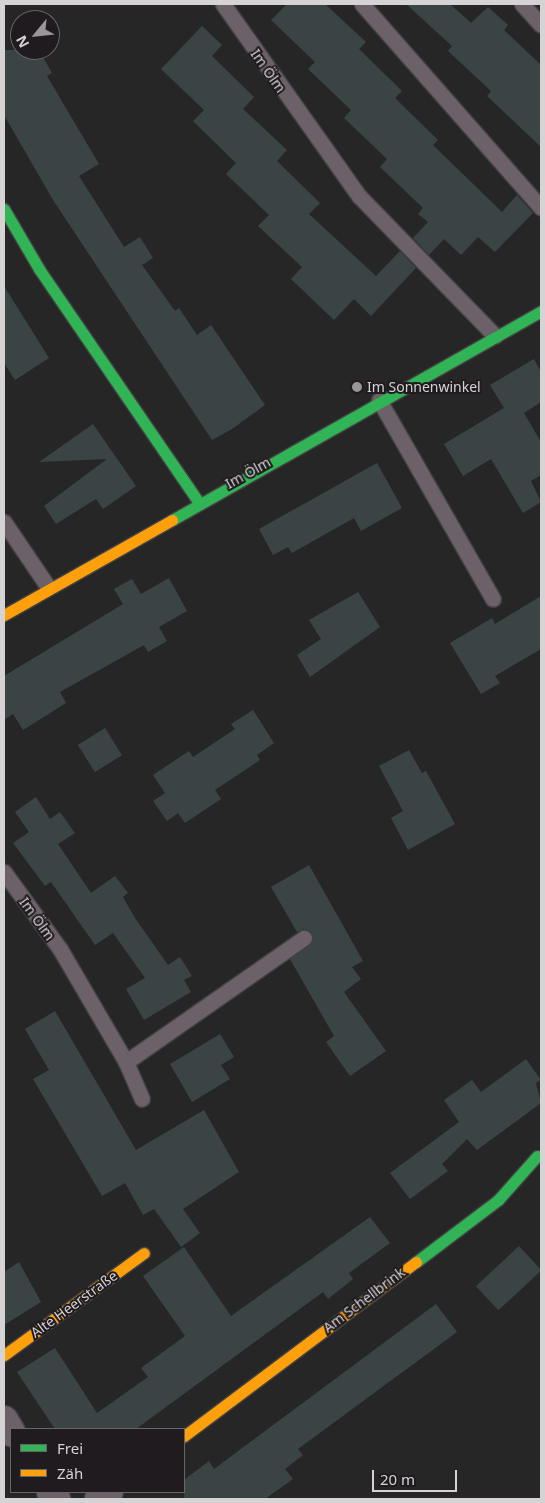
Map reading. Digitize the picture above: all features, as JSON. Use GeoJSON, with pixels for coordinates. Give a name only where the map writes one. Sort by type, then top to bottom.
{"type":"FeatureCollection","features":[{"type":"Feature","properties":{"kind":"street"},"geometry":{"type":"LineString","coordinates":[[4,209],[39,269],[198,501]]}},
{"type":"Feature","properties":{"kind":"street","name":"Im Ölm"},"geometry":{"type":"LineString","coordinates":[[4,615],[48,587],[198,501],[541,310]]}},
{"type":"Feature","properties":{"kind":"street","name":"Am Schellbrink"},"geometry":{"type":"LineString","coordinates":[[185,1435],[498,1200],[537,1156]]}},
{"type":"Feature","properties":{"kind":"street","name":"Alte Heerstraße"},"geometry":{"type":"LineString","coordinates":[[4,1355],[144,1253]]}},
{"type":"Feature","properties":{"kind":"lane","name":"Im Ölm"},"geometry":{"type":"LineString","coordinates":[[223,4],[359,196],[495,336]]}},
{"type":"Feature","properties":{"kind":"lane"},"geometry":{"type":"LineString","coordinates":[[362,4],[541,208]]}},
{"type":"Feature","properties":{"kind":"lane"},"geometry":{"type":"LineString","coordinates":[[522,4],[541,24]]}},
{"type":"Feature","properties":{"kind":"lane"},"geometry":{"type":"LineString","coordinates":[[379,400],[493,599]]}},
{"type":"Feature","properties":{"kind":"lane"},"geometry":{"type":"LineString","coordinates":[[4,522],[48,587]]}},
{"type":"Feature","properties":{"kind":"lane","name":"Im Ölm"},"geometry":{"type":"LineString","coordinates":[[4,872],[70,966],[126,1062],[142,1099]]}},
{"type":"Feature","properties":{"kind":"lane"},"geometry":{"type":"LineString","coordinates":[[126,1062],[304,938]]}},
{"type":"Feature","properties":{"kind":"building"},"geometry":{"type":"Polygon","coordinates":[[[287,4],[325,4],[366,42],[359,49],[402,91],[395,98],[438,140],[433,145],[502,212],[517,195],[533,213],[495,252],[478,237],[461,255],[444,239],[429,255],[413,238],[428,222],[418,214],[423,208],[380,167],[387,159],[344,118],[351,110],[308,69],[315,62],[271,20],[287,4]]]}},
{"type":"Feature","properties":{"kind":"building"},"geometry":{"type":"Polygon","coordinates":[[[406,4],[450,4],[471,23],[488,7],[508,25],[504,30],[541,65],[541,147],[487,96],[491,91],[448,51],[452,46],[406,4]]]}},
{"type":"Feature","properties":{"kind":"building"},"geometry":{"type":"Polygon","coordinates":[[[202,26],[222,45],[212,56],[254,97],[243,109],[287,150],[277,161],[320,203],[309,214],[376,276],[400,251],[416,268],[371,316],[354,299],[334,320],[291,279],[302,267],[258,226],[269,215],[226,174],[236,163],[193,121],[204,110],[161,69],[202,26]]]}},
{"type":"Feature","properties":{"kind":"building"},"geometry":{"type":"Polygon","coordinates":[[[4,50],[10,50],[10,60],[45,60],[52,73],[47,76],[99,164],[79,176],[124,247],[140,237],[153,258],[142,265],[175,311],[179,308],[197,335],[211,325],[265,405],[232,429],[212,440],[53,200],[4,115],[4,50]]]}},
{"type":"Feature","properties":{"kind":"building"},"geometry":{"type":"Polygon","coordinates":[[[4,286],[49,358],[15,380],[4,363],[4,286]]]}},
{"type":"Feature","properties":{"kind":"building"},"geometry":{"type":"Polygon","coordinates":[[[534,359],[541,372],[541,402],[524,413],[541,442],[541,475],[531,481],[541,502],[523,513],[491,459],[463,476],[444,444],[504,408],[490,385],[534,359]]]}},
{"type":"Feature","properties":{"kind":"building"},"geometry":{"type":"Polygon","coordinates":[[[93,424],[136,486],[103,509],[96,499],[56,524],[44,506],[107,459],[39,462],[93,424]]]}},
{"type":"Feature","properties":{"kind":"building"},"geometry":{"type":"Polygon","coordinates":[[[377,463],[402,508],[361,531],[354,518],[292,553],[288,547],[273,555],[259,529],[377,463]]]}},
{"type":"Feature","properties":{"kind":"building"},"geometry":{"type":"Polygon","coordinates":[[[169,578],[187,611],[159,627],[167,641],[148,652],[144,645],[60,692],[66,703],[23,730],[13,714],[4,720],[4,676],[123,604],[114,589],[132,579],[141,594],[169,578]]]}},
{"type":"Feature","properties":{"kind":"building"},"geometry":{"type":"Polygon","coordinates":[[[358,592],[380,627],[310,677],[297,655],[321,639],[309,620],[358,592]]]}},
{"type":"Feature","properties":{"kind":"building"},"geometry":{"type":"Polygon","coordinates":[[[541,596],[541,649],[495,676],[500,683],[481,694],[450,643],[492,618],[495,624],[541,596]]]}},
{"type":"Feature","properties":{"kind":"building"},"geometry":{"type":"Polygon","coordinates":[[[253,710],[274,743],[257,755],[260,760],[215,790],[221,799],[185,823],[178,813],[167,821],[153,801],[165,793],[153,775],[189,751],[193,757],[235,729],[231,724],[253,710]]]}},
{"type":"Feature","properties":{"kind":"building"},"geometry":{"type":"Polygon","coordinates":[[[105,728],[122,755],[95,772],[78,745],[105,728]]]}},
{"type":"Feature","properties":{"kind":"building"},"geometry":{"type":"Polygon","coordinates":[[[409,750],[422,773],[426,771],[455,824],[408,850],[391,818],[403,811],[379,766],[409,750]]]}},
{"type":"Feature","properties":{"kind":"building"},"geometry":{"type":"Polygon","coordinates":[[[36,797],[50,819],[60,812],[75,833],[58,844],[91,893],[115,876],[128,893],[123,897],[135,918],[168,965],[180,957],[192,976],[184,980],[191,992],[144,1020],[126,989],[145,978],[113,933],[95,945],[51,882],[45,886],[13,843],[29,832],[15,812],[36,797]]]}},
{"type":"Feature","properties":{"kind":"building"},"geometry":{"type":"Polygon","coordinates":[[[309,865],[363,961],[352,967],[361,979],[344,992],[386,1051],[350,1076],[326,1042],[334,1036],[290,959],[312,942],[312,933],[304,929],[297,932],[271,887],[309,865]]]}},
{"type":"Feature","properties":{"kind":"building"},"geometry":{"type":"Polygon","coordinates":[[[55,1011],[136,1150],[204,1110],[239,1172],[183,1209],[200,1233],[181,1247],[154,1209],[143,1215],[125,1183],[102,1196],[33,1079],[49,1070],[25,1029],[55,1011]]]}},
{"type":"Feature","properties":{"kind":"building"},"geometry":{"type":"Polygon","coordinates":[[[220,1034],[234,1057],[221,1065],[230,1079],[192,1102],[170,1064],[220,1034]]]}},
{"type":"Feature","properties":{"kind":"building"},"geometry":{"type":"Polygon","coordinates":[[[526,1059],[541,1080],[536,1083],[541,1103],[477,1150],[467,1139],[442,1164],[448,1171],[410,1199],[390,1173],[459,1122],[444,1100],[472,1080],[481,1092],[526,1059]]]}},
{"type":"Feature","properties":{"kind":"building"},"geometry":{"type":"Polygon","coordinates":[[[370,1217],[390,1243],[349,1273],[353,1279],[328,1299],[323,1292],[137,1428],[54,1428],[17,1372],[55,1348],[97,1413],[148,1377],[141,1368],[185,1336],[143,1276],[184,1247],[231,1316],[370,1217]]]}},
{"type":"Feature","properties":{"kind":"building"},"geometry":{"type":"Polygon","coordinates":[[[519,1246],[541,1271],[498,1310],[476,1286],[519,1246]]]}},
{"type":"Feature","properties":{"kind":"building"},"geometry":{"type":"Polygon","coordinates":[[[19,1262],[41,1302],[4,1325],[4,1272],[19,1262]]]}},
{"type":"Feature","properties":{"kind":"building"},"geometry":{"type":"Polygon","coordinates":[[[436,1304],[457,1332],[298,1449],[303,1455],[285,1469],[293,1479],[265,1499],[184,1499],[185,1479],[209,1461],[214,1469],[436,1304]]]}},
{"type":"Feature","properties":{"kind":"traffic: fast"},"geometry":{"type":"LineString","coordinates":[[4,209],[39,269],[198,501]]}},
{"type":"Feature","properties":{"kind":"traffic: fast"},"geometry":{"type":"LineString","coordinates":[[172,520],[541,311]]}},
{"type":"Feature","properties":{"kind":"traffic: fast"},"geometry":{"type":"LineString","coordinates":[[416,1262],[498,1200],[537,1156]]}},
{"type":"Feature","properties":{"kind":"traffic: slow"},"geometry":{"type":"LineString","coordinates":[[4,615],[172,520]]}},
{"type":"Feature","properties":{"kind":"traffic: slow"},"geometry":{"type":"LineString","coordinates":[[4,1355],[144,1253]]}},
{"type":"Feature","properties":{"kind":"traffic: slow"},"geometry":{"type":"LineString","coordinates":[[185,1435],[416,1262]]}},
{"type":"Feature","properties":{"kind":"place","name":"Im Sonnenwinkel"},"geometry":{"type":"Point","coordinates":[357,387]}}]}
